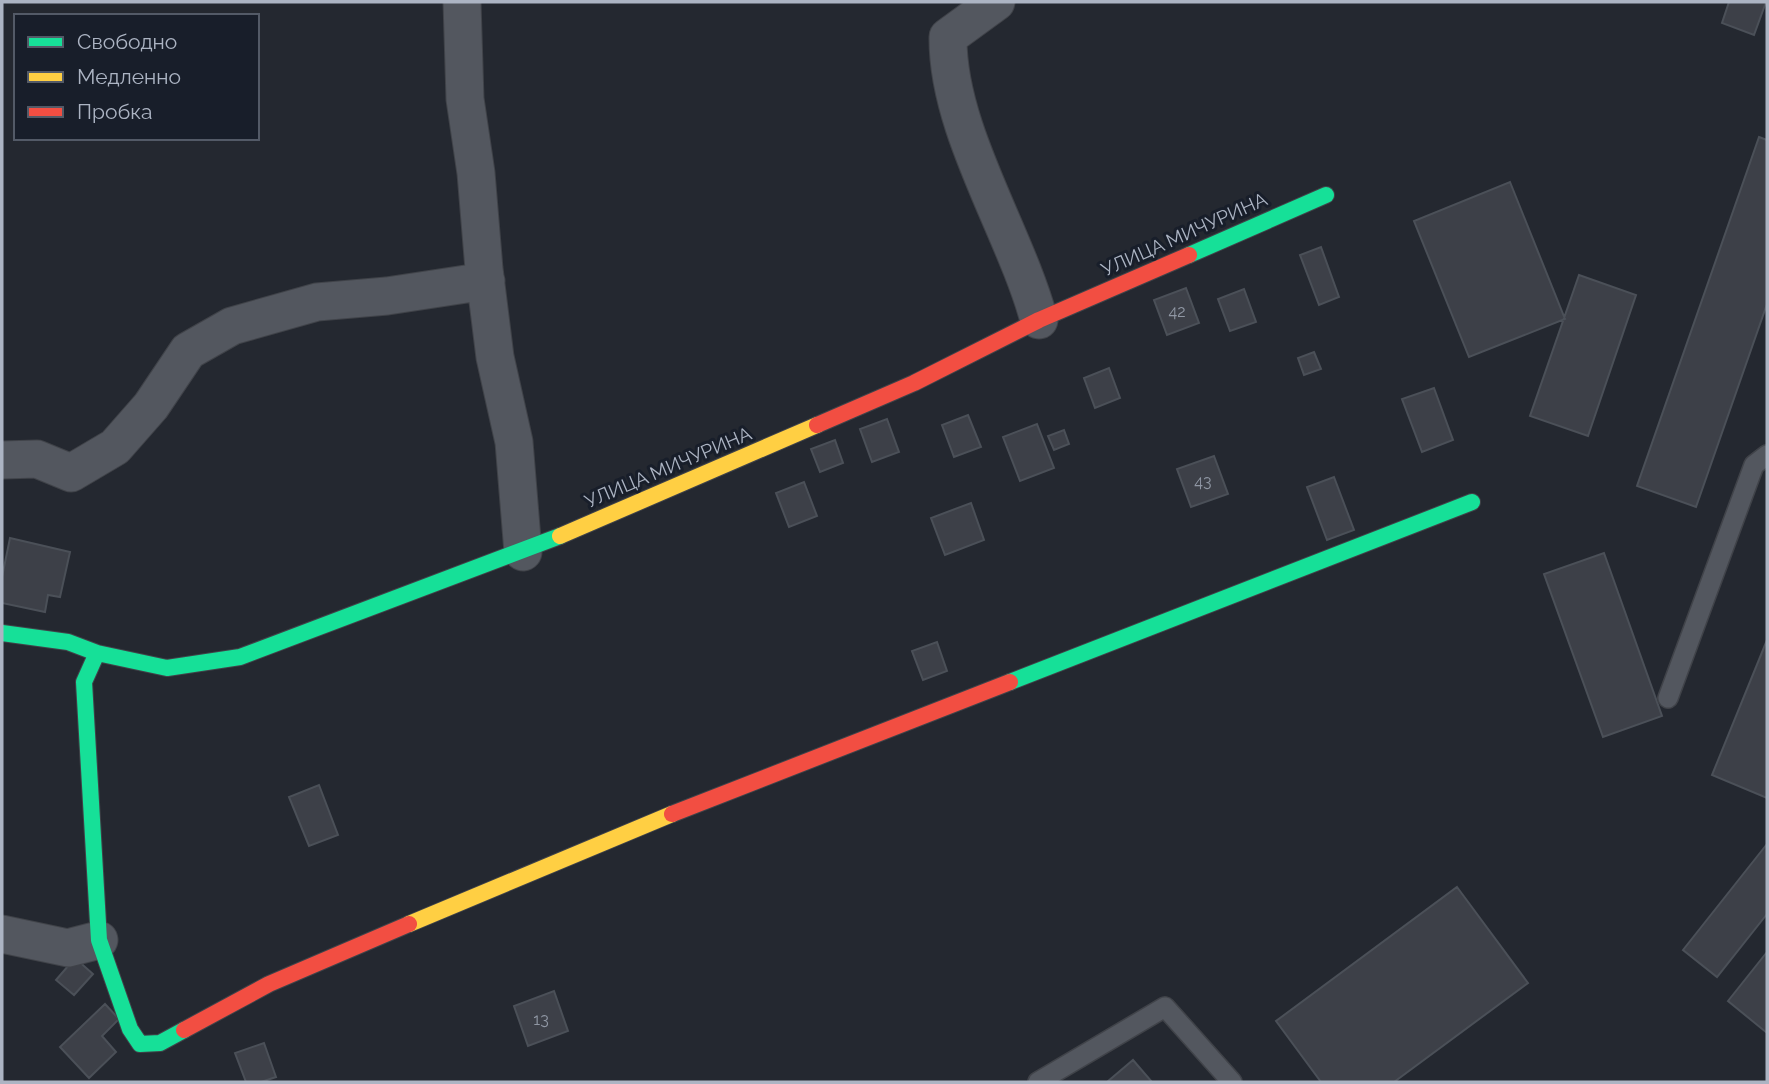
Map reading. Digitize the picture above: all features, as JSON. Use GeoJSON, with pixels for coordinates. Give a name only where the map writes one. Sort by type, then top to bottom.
{"type":"FeatureCollection","features":[{"type":"Feature","properties":{"kind":"street"},"geometry":{"type":"LineString","coordinates":[[462,2],[465,99],[476,173],[495,357],[514,442],[523,552]]}},
{"type":"Feature","properties":{"kind":"street"},"geometry":{"type":"LineString","coordinates":[[996,2],[948,37],[948,64],[960,111],[1031,289],[1039,320]]}},
{"type":"Feature","properties":{"kind":"street","name":"УЛИЦА МИЧУРИНА"},"geometry":{"type":"LineString","coordinates":[[2,633],[68,642],[97,653],[167,668],[240,657],[523,552],[914,383],[1039,320],[1326,195]]}},
{"type":"Feature","properties":{"kind":"street"},"geometry":{"type":"LineString","coordinates":[[2,460],[37,459],[71,473],[115,447],[151,406],[188,351],[232,326],[317,302],[387,296],[486,281]]}},
{"type":"Feature","properties":{"kind":"street"},"geometry":{"type":"LineString","coordinates":[[97,653],[84,682],[99,940],[130,1029],[140,1044],[160,1043],[269,984],[581,850],[1472,502]]}},
{"type":"Feature","properties":{"kind":"street"},"geometry":{"type":"LineString","coordinates":[[2,934],[68,948],[99,940]]}},
{"type":"Feature","properties":{"kind":"lane"},"geometry":{"type":"LineString","coordinates":[[1668,698],[1754,465],[1767,455]]}},
{"type":"Feature","properties":{"kind":"lane"},"geometry":{"type":"LineString","coordinates":[[1038,1082],[1165,1007],[1232,1082]]}},
{"type":"Feature","properties":{"kind":"building"},"geometry":{"type":"Polygon","coordinates":[[[1729,2],[1766,2],[1754,35],[1722,23],[1729,2]]]}},
{"type":"Feature","properties":{"kind":"building"},"geometry":{"type":"Polygon","coordinates":[[[1759,137],[1767,140],[1767,304],[1696,507],[1637,486],[1759,137]]]}},
{"type":"Feature","properties":{"kind":"building"},"geometry":{"type":"Polygon","coordinates":[[[1510,182],[1565,319],[1469,357],[1414,221],[1510,182]]]}},
{"type":"Feature","properties":{"kind":"building"},"geometry":{"type":"Polygon","coordinates":[[[1321,247],[1339,297],[1319,305],[1300,255],[1321,247]]]}},
{"type":"Feature","properties":{"kind":"building"},"geometry":{"type":"Polygon","coordinates":[[[1579,275],[1636,295],[1588,436],[1530,416],[1579,275]]]}},
{"type":"Feature","properties":{"kind":"building"},"geometry":{"type":"Polygon","coordinates":[[[1186,288],[1199,323],[1167,335],[1154,300],[1186,288]]]}},
{"type":"Feature","properties":{"kind":"building"},"geometry":{"type":"Polygon","coordinates":[[[1244,289],[1256,322],[1230,331],[1218,299],[1244,289]]]}},
{"type":"Feature","properties":{"kind":"building"},"geometry":{"type":"Polygon","coordinates":[[[1314,352],[1321,369],[1304,375],[1298,358],[1314,352]]]}},
{"type":"Feature","properties":{"kind":"building"},"geometry":{"type":"Polygon","coordinates":[[[1109,368],[1120,398],[1095,408],[1084,378],[1109,368]]]}},
{"type":"Feature","properties":{"kind":"building"},"geometry":{"type":"Polygon","coordinates":[[[1434,388],[1453,440],[1422,452],[1402,399],[1434,388]]]}},
{"type":"Feature","properties":{"kind":"building"},"geometry":{"type":"Polygon","coordinates":[[[968,415],[981,447],[954,457],[942,425],[968,415]]]}},
{"type":"Feature","properties":{"kind":"building"},"geometry":{"type":"Polygon","coordinates":[[[887,419],[899,452],[872,462],[860,429],[887,419]]]}},
{"type":"Feature","properties":{"kind":"building"},"geometry":{"type":"Polygon","coordinates":[[[1037,424],[1054,468],[1020,481],[1003,437],[1037,424]]]}},
{"type":"Feature","properties":{"kind":"building"},"geometry":{"type":"Polygon","coordinates":[[[1064,430],[1069,444],[1054,450],[1048,436],[1064,430]]]}},
{"type":"Feature","properties":{"kind":"building"},"geometry":{"type":"Polygon","coordinates":[[[835,440],[843,463],[820,472],[811,449],[835,440]]]}},
{"type":"Feature","properties":{"kind":"building"},"geometry":{"type":"Polygon","coordinates":[[[1214,456],[1228,494],[1191,507],[1177,469],[1214,456]]]}},
{"type":"Feature","properties":{"kind":"building"},"geometry":{"type":"Polygon","coordinates":[[[1334,477],[1354,530],[1327,540],[1307,487],[1334,477]]]}},
{"type":"Feature","properties":{"kind":"building"},"geometry":{"type":"Polygon","coordinates":[[[804,482],[817,516],[789,527],[776,493],[804,482]]]}},
{"type":"Feature","properties":{"kind":"building"},"geometry":{"type":"Polygon","coordinates":[[[971,503],[984,540],[945,555],[931,518],[971,503]]]}},
{"type":"Feature","properties":{"kind":"building"},"geometry":{"type":"Polygon","coordinates":[[[10,538],[70,552],[60,597],[48,595],[45,612],[2,603],[2,577],[10,538]]]}},
{"type":"Feature","properties":{"kind":"building"},"geometry":{"type":"Polygon","coordinates":[[[1604,553],[1662,716],[1603,737],[1544,574],[1604,553]]]}},
{"type":"Feature","properties":{"kind":"building"},"geometry":{"type":"Polygon","coordinates":[[[1767,640],[1767,798],[1712,775],[1767,640]]]}},
{"type":"Feature","properties":{"kind":"building"},"geometry":{"type":"Polygon","coordinates":[[[937,642],[947,671],[923,680],[912,651],[937,642]]]}},
{"type":"Feature","properties":{"kind":"building"},"geometry":{"type":"Polygon","coordinates":[[[319,785],[338,835],[309,846],[289,797],[319,785]]]}},
{"type":"Feature","properties":{"kind":"building"},"geometry":{"type":"Polygon","coordinates":[[[1767,844],[1767,914],[1717,977],[1683,950],[1767,844]]]}},
{"type":"Feature","properties":{"kind":"building"},"geometry":{"type":"Polygon","coordinates":[[[1457,887],[1528,983],[1394,1082],[1321,1082],[1276,1021],[1457,887]]]}},
{"type":"Feature","properties":{"kind":"building"},"geometry":{"type":"Polygon","coordinates":[[[1767,952],[1767,1033],[1728,1001],[1767,952]]]}},
{"type":"Feature","properties":{"kind":"building"},"geometry":{"type":"Polygon","coordinates":[[[75,958],[93,974],[74,995],[56,980],[75,958]]]}},
{"type":"Feature","properties":{"kind":"building"},"geometry":{"type":"Polygon","coordinates":[[[554,991],[568,1031],[528,1046],[514,1006],[554,991]]]}},
{"type":"Feature","properties":{"kind":"building"},"geometry":{"type":"Polygon","coordinates":[[[105,1004],[119,1019],[102,1036],[116,1052],[89,1078],[60,1047],[105,1004]]]}},
{"type":"Feature","properties":{"kind":"building"},"geometry":{"type":"Polygon","coordinates":[[[264,1043],[276,1077],[261,1082],[246,1082],[235,1053],[264,1043]]]}},
{"type":"Feature","properties":{"kind":"building"},"geometry":{"type":"Polygon","coordinates":[[[1133,1060],[1152,1082],[1107,1082],[1133,1060]]]}},
{"type":"Feature","properties":{"kind":"traffic: fast"},"geometry":{"type":"LineString","coordinates":[[1189,255],[1326,195]]}},
{"type":"Feature","properties":{"kind":"traffic: fast"},"geometry":{"type":"LineString","coordinates":[[1010,682],[1472,502]]}},
{"type":"Feature","properties":{"kind":"traffic: fast"},"geometry":{"type":"LineString","coordinates":[[2,633],[68,642],[97,653],[167,668],[240,657],[560,536]]}},
{"type":"Feature","properties":{"kind":"traffic: fast"},"geometry":{"type":"LineString","coordinates":[[97,653],[84,682],[99,940],[130,1029],[140,1044],[160,1043],[184,1030]]}},
{"type":"Feature","properties":{"kind":"traffic: slow"},"geometry":{"type":"LineString","coordinates":[[560,536],[817,425]]}},
{"type":"Feature","properties":{"kind":"traffic: slow"},"geometry":{"type":"LineString","coordinates":[[409,924],[672,814]]}},
{"type":"Feature","properties":{"kind":"traffic: jam"},"geometry":{"type":"LineString","coordinates":[[817,425],[914,383],[1039,320],[1189,255]]}},
{"type":"Feature","properties":{"kind":"traffic: jam"},"geometry":{"type":"LineString","coordinates":[[672,814],[1010,682]]}},
{"type":"Feature","properties":{"kind":"traffic: jam"},"geometry":{"type":"LineString","coordinates":[[184,1030],[269,984],[409,924]]}}]}
